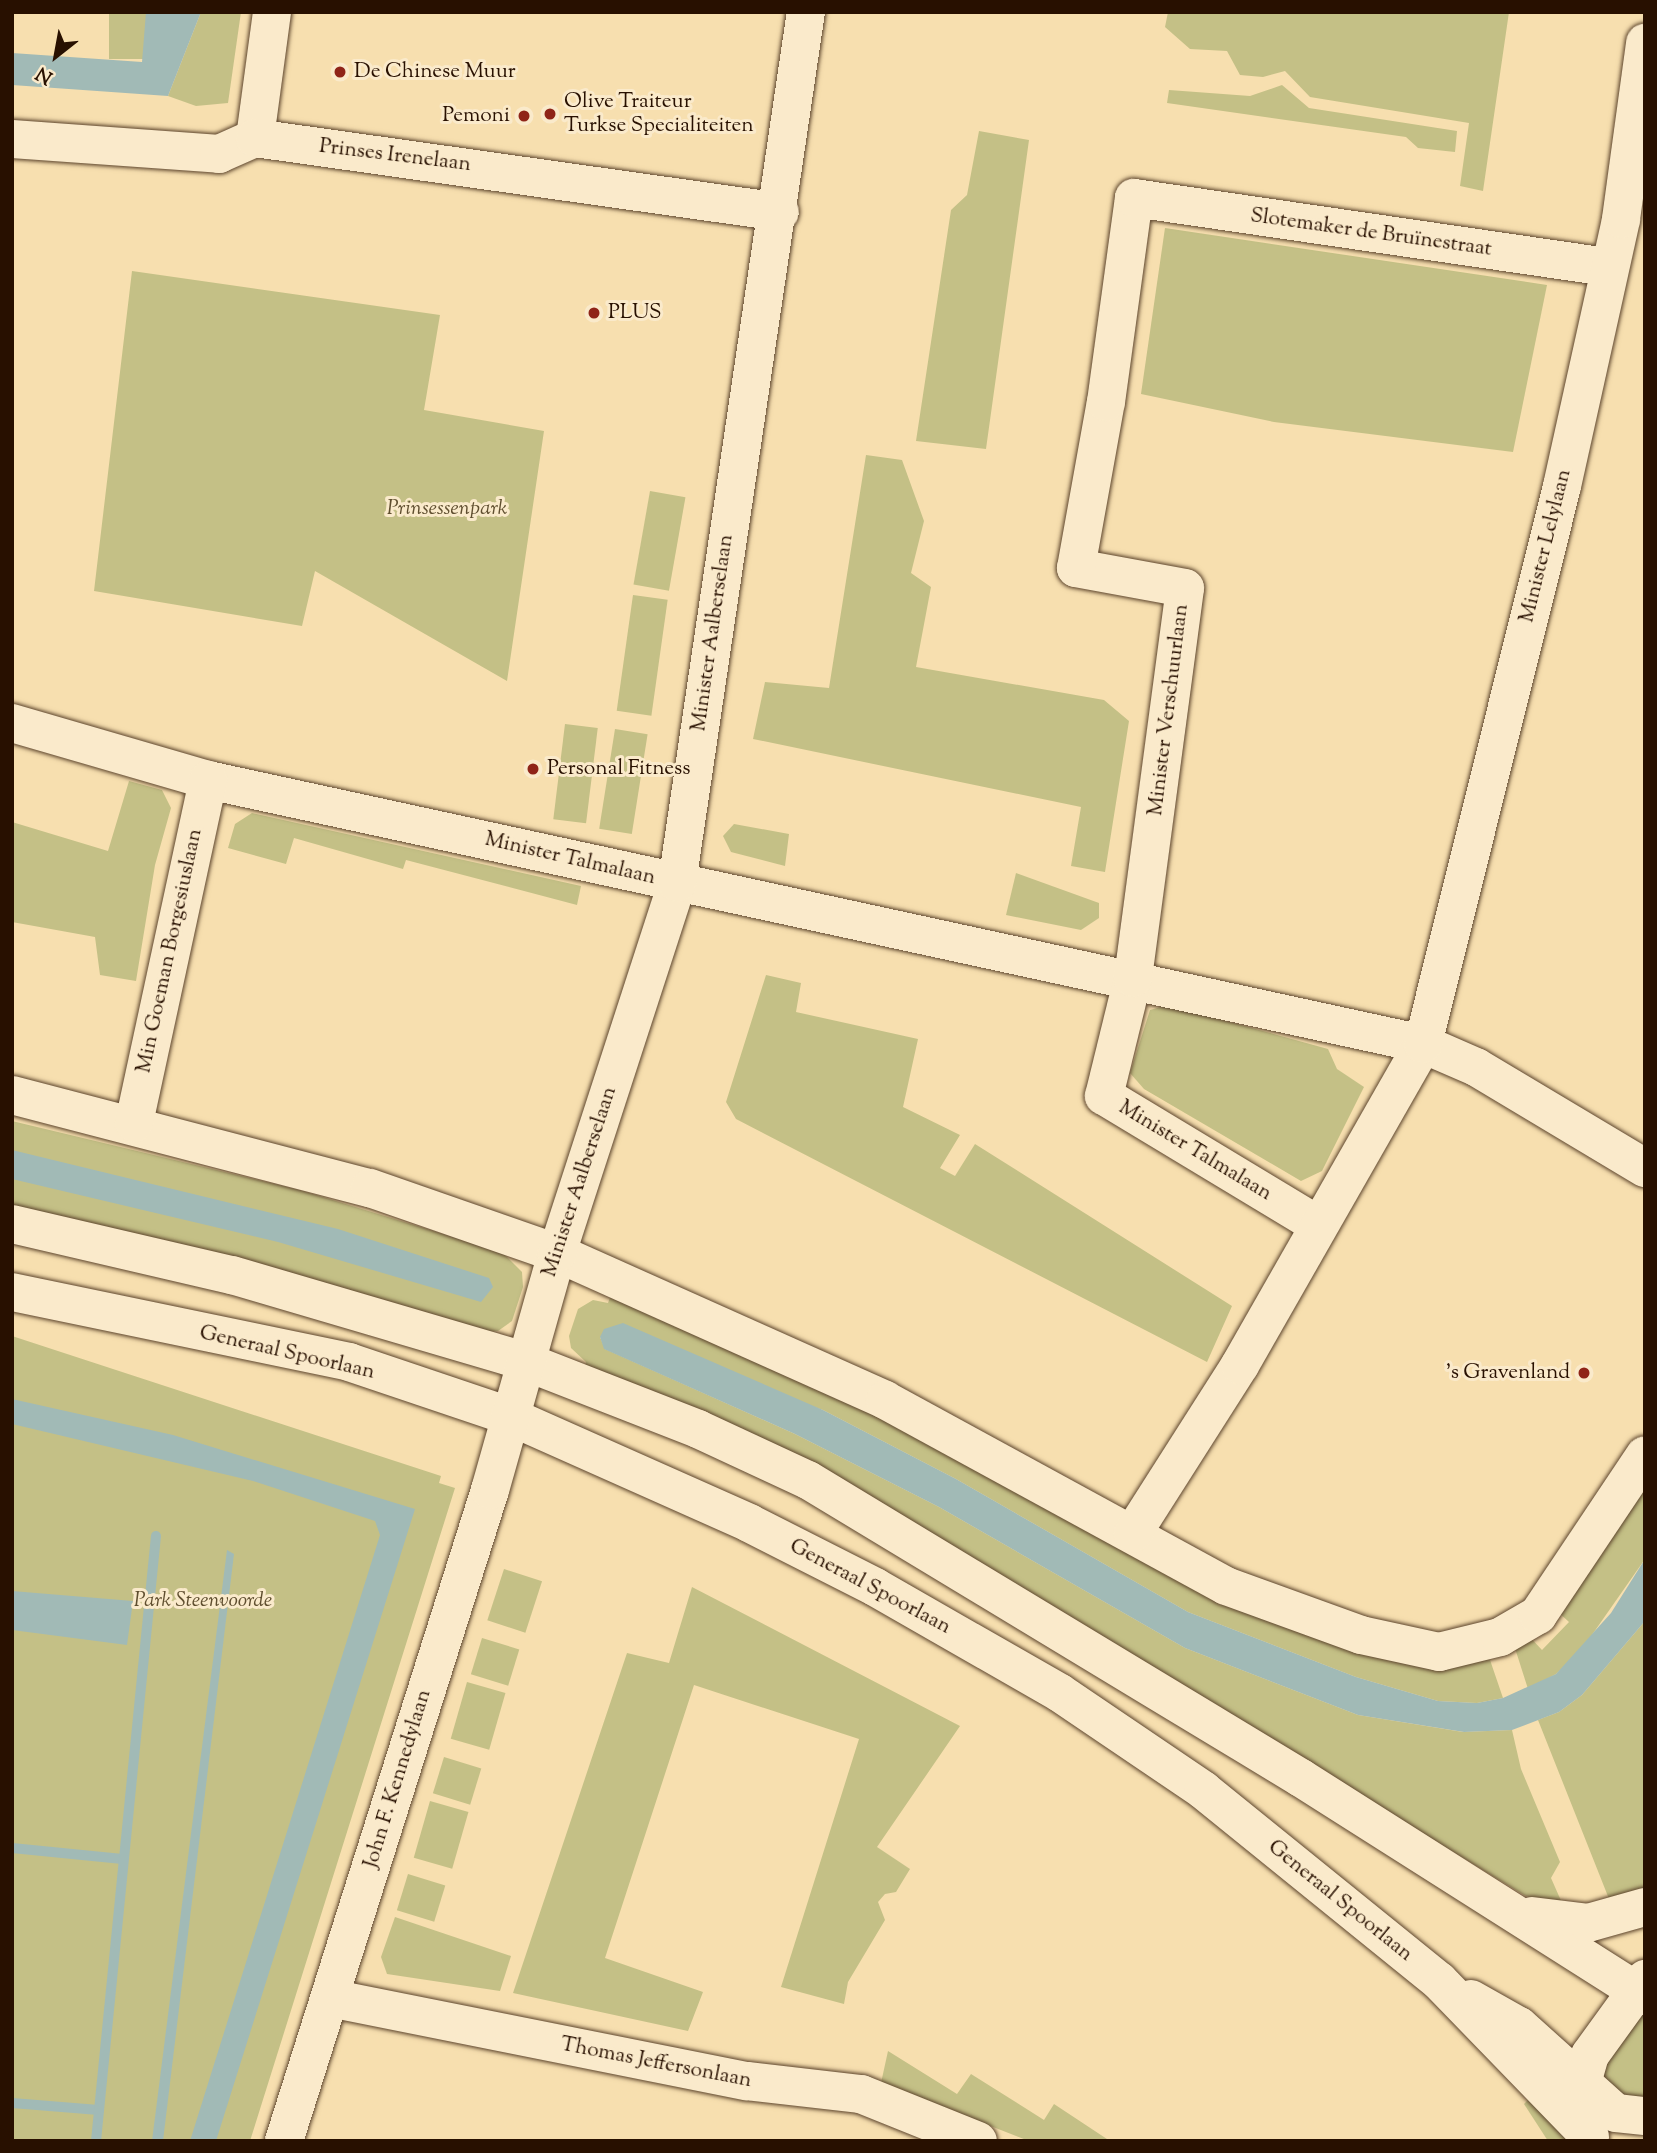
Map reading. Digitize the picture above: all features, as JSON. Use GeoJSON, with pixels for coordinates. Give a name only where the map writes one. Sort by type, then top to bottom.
{"type":"FeatureCollection","features":[{"type":"Feature","properties":{"kind":"street"},"geometry":{"type":"LineString","coordinates":[[12,139],[219,154],[255,138],[272,12]]}},
{"type":"Feature","properties":{"kind":"street","name":"Minister Aalberselaan"},"geometry":{"type":"LineString","coordinates":[[509,1416],[557,1253],[677,883],[780,212],[806,12]]}},
{"type":"Feature","properties":{"kind":"street","name":"Minister Lelylaan"},"geometry":{"type":"LineString","coordinates":[[1423,1044],[1562,485],[1607,267],[1621,219],[1645,43]]}},
{"type":"Feature","properties":{"kind":"street","name":"Prinses Irenelaan"},"geometry":{"type":"LineString","coordinates":[[255,138],[780,212]]}},
{"type":"Feature","properties":{"kind":"street","name":"Slotemaker de Bruïnestraat"},"geometry":{"type":"LineString","coordinates":[[1134,198],[1607,267]]}},
{"type":"Feature","properties":{"kind":"street","name":"Minister Verschuurlaan"},"geometry":{"type":"LineString","coordinates":[[1133,978],[1185,588],[1076,568],[1106,402],[1134,198]]}},
{"type":"Feature","properties":{"kind":"street","name":"Minister Talmalaan"},"geometry":{"type":"LineString","coordinates":[[12,723],[208,780],[677,883],[1133,978],[1423,1044],[1476,1067],[1645,1168]]}},
{"type":"Feature","properties":{"kind":"street","name":"Min Goeman Borgesiuslaan"},"geometry":{"type":"LineString","coordinates":[[134,1123],[208,780]]}},
{"type":"Feature","properties":{"kind":"street","name":"Minister Talmalaan"},"geometry":{"type":"LineString","coordinates":[[1133,978],[1104,1096],[1318,1225]]}},
{"type":"Feature","properties":{"kind":"street"},"geometry":{"type":"LineString","coordinates":[[1133,1532],[1240,1365],[1423,1044]]}},
{"type":"Feature","properties":{"kind":"street"},"geometry":{"type":"LineString","coordinates":[[12,1095],[134,1123],[370,1188],[557,1253],[885,1399],[1133,1532],[1226,1586],[1361,1635],[1439,1652],[1500,1637],[1538,1615],[1645,1455]]}},
{"type":"Feature","properties":{"kind":"street"},"geometry":{"type":"LineString","coordinates":[[12,1224],[232,1275],[524,1361],[698,1429],[808,1480],[964,1571],[1642,1989],[1590,2055],[1582,2083],[1591,2139]]}},
{"type":"Feature","properties":{"kind":"street","name":"Generaal Spoorlaan"},"geometry":{"type":"LineString","coordinates":[[12,1292],[349,1362],[509,1416],[760,1528],[875,1587],[1060,1693],[1203,1790],[1439,1981],[1591,2139]]}},
{"type":"Feature","properties":{"kind":"street","name":"John F. Kennedylaan"},"geometry":{"type":"LineString","coordinates":[[284,2141],[509,1416]]}},
{"type":"Feature","properties":{"kind":"street"},"geometry":{"type":"LineString","coordinates":[[1516,1913],[1588,1923],[1645,1907]]}},
{"type":"Feature","properties":{"kind":"street"},"geometry":{"type":"LineString","coordinates":[[1439,1981],[1519,2026],[1616,2113],[1645,2116]]}},
{"type":"Feature","properties":{"kind":"street","name":"Thomas Jeffersonlaan"},"geometry":{"type":"LineString","coordinates":[[330,1998],[747,2081],[861,2094],[978,2141]]}},
{"type":"Feature","properties":{"kind":"green space"},"geometry":{"type":"Polygon","coordinates":[[[109,12],[146,12],[146,59],[109,59],[109,12]]]}},
{"type":"Feature","properties":{"kind":"green space"},"geometry":{"type":"Polygon","coordinates":[[[201,12],[241,12],[228,103],[196,106],[168,96],[201,12]]]}},
{"type":"Feature","properties":{"kind":"green space"},"geometry":{"type":"Polygon","coordinates":[[[1168,12],[1509,12],[1483,191],[1460,186],[1469,123],[1310,97],[1285,71],[1263,77],[1240,75],[1227,51],[1190,49],[1165,27],[1168,12]]]}},
{"type":"Feature","properties":{"kind":"green space"},"geometry":{"type":"Polygon","coordinates":[[[1282,85],[1309,108],[1457,131],[1455,152],[1418,148],[1406,137],[1167,103],[1169,90],[1250,96],[1282,85]]]}},
{"type":"Feature","properties":{"kind":"green space"},"geometry":{"type":"Polygon","coordinates":[[[979,131],[1029,140],[986,449],[916,441],[951,210],[967,195],[979,131]]]}},
{"type":"Feature","properties":{"kind":"green space"},"geometry":{"type":"Polygon","coordinates":[[[1165,228],[1547,285],[1513,452],[1274,422],[1141,394],[1165,228]]]}},
{"type":"Feature","properties":{"kind":"green space","name":"Prinsessenpark"},"geometry":{"type":"Polygon","coordinates":[[[132,271],[440,315],[424,410],[544,431],[507,681],[315,571],[302,626],[94,591],[132,271]]]}},
{"type":"Feature","properties":{"kind":"green space"},"geometry":{"type":"Polygon","coordinates":[[[866,455],[902,460],[924,521],[911,573],[931,587],[916,667],[1104,700],[1129,721],[1105,872],[1071,866],[1081,807],[753,739],[765,682],[829,688],[866,455]]]}},
{"type":"Feature","properties":{"kind":"green space"},"geometry":{"type":"Polygon","coordinates":[[[650,491],[685,497],[669,591],[634,585],[650,491]]]}},
{"type":"Feature","properties":{"kind":"green space"},"geometry":{"type":"Polygon","coordinates":[[[633,595],[668,600],[651,716],[617,711],[633,595]]]}},
{"type":"Feature","properties":{"kind":"green space"},"geometry":{"type":"Polygon","coordinates":[[[565,724],[598,728],[586,823],[553,819],[565,724]]]}},
{"type":"Feature","properties":{"kind":"green space"},"geometry":{"type":"Polygon","coordinates":[[[615,729],[648,734],[632,834],[599,829],[615,729]]]}},
{"type":"Feature","properties":{"kind":"green space"},"geometry":{"type":"Polygon","coordinates":[[[129,781],[162,790],[171,808],[155,865],[136,981],[100,975],[95,937],[12,922],[12,822],[108,851],[129,781]]]}},
{"type":"Feature","properties":{"kind":"green space"},"geometry":{"type":"Polygon","coordinates":[[[252,813],[581,886],[577,905],[406,860],[403,869],[294,838],[286,864],[228,848],[235,824],[252,813]]]}},
{"type":"Feature","properties":{"kind":"green space"},"geometry":{"type":"Polygon","coordinates":[[[734,824],[789,834],[785,866],[731,852],[723,836],[734,824]]]}},
{"type":"Feature","properties":{"kind":"green space"},"geometry":{"type":"Polygon","coordinates":[[[1016,873],[1099,903],[1099,918],[1081,930],[1006,915],[1016,873]]]}},
{"type":"Feature","properties":{"kind":"green space"},"geometry":{"type":"Polygon","coordinates":[[[766,975],[801,983],[796,1012],[918,1039],[903,1107],[960,1135],[940,1168],[955,1176],[975,1144],[1232,1306],[1207,1362],[736,1119],[726,1102],[766,975]]]}},
{"type":"Feature","properties":{"kind":"green space"},"geometry":{"type":"Polygon","coordinates":[[[1168,1005],[1328,1049],[1337,1069],[1364,1087],[1322,1171],[1301,1181],[1144,1089],[1130,1073],[1150,1010],[1168,1005]]]}},
{"type":"Feature","properties":{"kind":"green space"},"geometry":{"type":"Polygon","coordinates":[[[12,1121],[300,1190],[502,1252],[522,1272],[523,1287],[512,1321],[498,1331],[468,1334],[12,1212],[12,1121]]]}},
{"type":"Feature","properties":{"kind":"green space"},"geometry":{"type":"Polygon","coordinates":[[[612,1292],[748,1349],[1107,1537],[1489,1657],[1503,1698],[1477,1703],[1438,1701],[1356,1677],[1188,1612],[956,1479],[823,1410],[600,1337],[605,1349],[795,1434],[939,1507],[1185,1648],[1358,1715],[1463,1732],[1512,1730],[1521,1769],[1560,1862],[1551,1878],[1566,1912],[1524,1895],[1015,1585],[582,1376],[586,1362],[571,1348],[569,1336],[578,1309],[593,1300],[608,1303],[612,1292]]]}},
{"type":"Feature","properties":{"kind":"green space","name":"Park Steenvoorde"},"geometry":{"type":"Polygon","coordinates":[[[12,1336],[441,1476],[439,1483],[455,1488],[250,2141],[12,2141],[12,1336]]]}},
{"type":"Feature","properties":{"kind":"green space"},"geometry":{"type":"Polygon","coordinates":[[[1645,1483],[1645,1559],[1580,1652],[1556,1674],[1528,1689],[1513,1642],[1528,1635],[1542,1650],[1569,1622],[1557,1611],[1645,1483]]]}},
{"type":"Feature","properties":{"kind":"green space"},"geometry":{"type":"Polygon","coordinates":[[[504,1569],[542,1581],[525,1633],[487,1620],[504,1569]]]}},
{"type":"Feature","properties":{"kind":"green space"},"geometry":{"type":"Polygon","coordinates":[[[692,1587],[960,1726],[877,1847],[910,1869],[896,1892],[885,1894],[878,1902],[885,1920],[848,1982],[844,2004],[781,1987],[859,1739],[694,1685],[605,1958],[703,1992],[688,2031],[513,1993],[627,1653],[669,1663],[692,1587]]]}},
{"type":"Feature","properties":{"kind":"green space"},"geometry":{"type":"Polygon","coordinates":[[[1645,1621],[1645,1893],[1613,1909],[1538,1720],[1559,1712],[1582,1695],[1645,1621]]]}},
{"type":"Feature","properties":{"kind":"green space"},"geometry":{"type":"Polygon","coordinates":[[[482,1638],[519,1649],[508,1686],[471,1674],[482,1638]]]}},
{"type":"Feature","properties":{"kind":"green space"},"geometry":{"type":"Polygon","coordinates":[[[467,1682],[505,1693],[489,1750],[451,1739],[467,1682]]]}},
{"type":"Feature","properties":{"kind":"green space"},"geometry":{"type":"Polygon","coordinates":[[[444,1757],[481,1768],[470,1805],[433,1793],[444,1757]]]}},
{"type":"Feature","properties":{"kind":"green space"},"geometry":{"type":"Polygon","coordinates":[[[430,1801],[468,1812],[452,1869],[414,1858],[430,1801]]]}},
{"type":"Feature","properties":{"kind":"green space"},"geometry":{"type":"Polygon","coordinates":[[[408,1874],[445,1885],[434,1922],[397,1910],[408,1874]]]}},
{"type":"Feature","properties":{"kind":"green space"},"geometry":{"type":"Polygon","coordinates":[[[395,1917],[511,1956],[500,1991],[387,1974],[381,1957],[395,1917]]]}},
{"type":"Feature","properties":{"kind":"green space"},"geometry":{"type":"Polygon","coordinates":[[[1645,2010],[1645,2106],[1605,2093],[1601,2057],[1645,2010]]]}},
{"type":"Feature","properties":{"kind":"green space"},"geometry":{"type":"Polygon","coordinates":[[[888,2051],[957,2094],[971,2074],[1044,2120],[1054,2104],[1110,2141],[1029,2141],[881,2083],[888,2051]]]}},
{"type":"Feature","properties":{"kind":"green space"},"geometry":{"type":"Polygon","coordinates":[[[1537,2091],[1567,2141],[1548,2141],[1524,2104],[1537,2091]]]}},
{"type":"Feature","properties":{"kind":"water"},"geometry":{"type":"Polygon","coordinates":[[[146,12],[201,12],[168,96],[12,85],[12,53],[142,62],[146,12]]]}},
{"type":"Feature","properties":{"kind":"water"},"geometry":{"type":"Polygon","coordinates":[[[12,1150],[338,1229],[489,1278],[493,1287],[481,1302],[278,1242],[12,1179],[12,1150]]]}},
{"type":"Feature","properties":{"kind":"water"},"geometry":{"type":"Polygon","coordinates":[[[623,1323],[823,1410],[956,1479],[1188,1612],[1356,1677],[1438,1701],[1477,1703],[1503,1698],[1556,1674],[1611,1613],[1645,1559],[1645,1621],[1582,1695],[1559,1712],[1512,1730],[1464,1732],[1358,1715],[1185,1648],[939,1507],[795,1434],[604,1349],[600,1337],[604,1329],[623,1323]]]}},
{"type":"Feature","properties":{"kind":"water"},"geometry":{"type":"Polygon","coordinates":[[[12,1399],[173,1435],[415,1509],[216,2141],[190,2141],[380,1535],[375,1521],[253,1481],[12,1424],[12,1399]]]}},
{"type":"Feature","properties":{"kind":"water"},"geometry":{"type":"Polygon","coordinates":[[[227,1550],[234,1554],[163,2141],[152,2141],[227,1550]]]}},
{"type":"Feature","properties":{"kind":"water"},"geometry":{"type":"Polygon","coordinates":[[[12,1591],[133,1601],[127,1645],[12,1630],[12,1591]]]}},
{"type":"Feature","properties":{"kind":"waterway"},"geometry":{"type":"LineString","coordinates":[[96,2141],[156,1536]]}},
{"type":"Feature","properties":{"kind":"waterway"},"geometry":{"type":"LineString","coordinates":[[12,1848],[122,1859]]}},
{"type":"Feature","properties":{"kind":"waterway"},"geometry":{"type":"LineString","coordinates":[[12,2103],[99,2110]]}},
{"type":"Feature","properties":{"kind":"place","name":"De Chinese Muur"},"geometry":{"type":"Point","coordinates":[340,72]}},
{"type":"Feature","properties":{"kind":"place","name":"Olive Traiteur Turkse Specialiteiten"},"geometry":{"type":"Point","coordinates":[550,114]}},
{"type":"Feature","properties":{"kind":"place","name":"Pemoni"},"geometry":{"type":"Point","coordinates":[524,116]}},
{"type":"Feature","properties":{"kind":"place","name":"PLUS"},"geometry":{"type":"Point","coordinates":[594,313]}},
{"type":"Feature","properties":{"kind":"place","name":"Personal Fitness"},"geometry":{"type":"Point","coordinates":[533,769]}},
{"type":"Feature","properties":{"kind":"place","name":"'s Gravenland"},"geometry":{"type":"Point","coordinates":[1584,1373]}}]}
